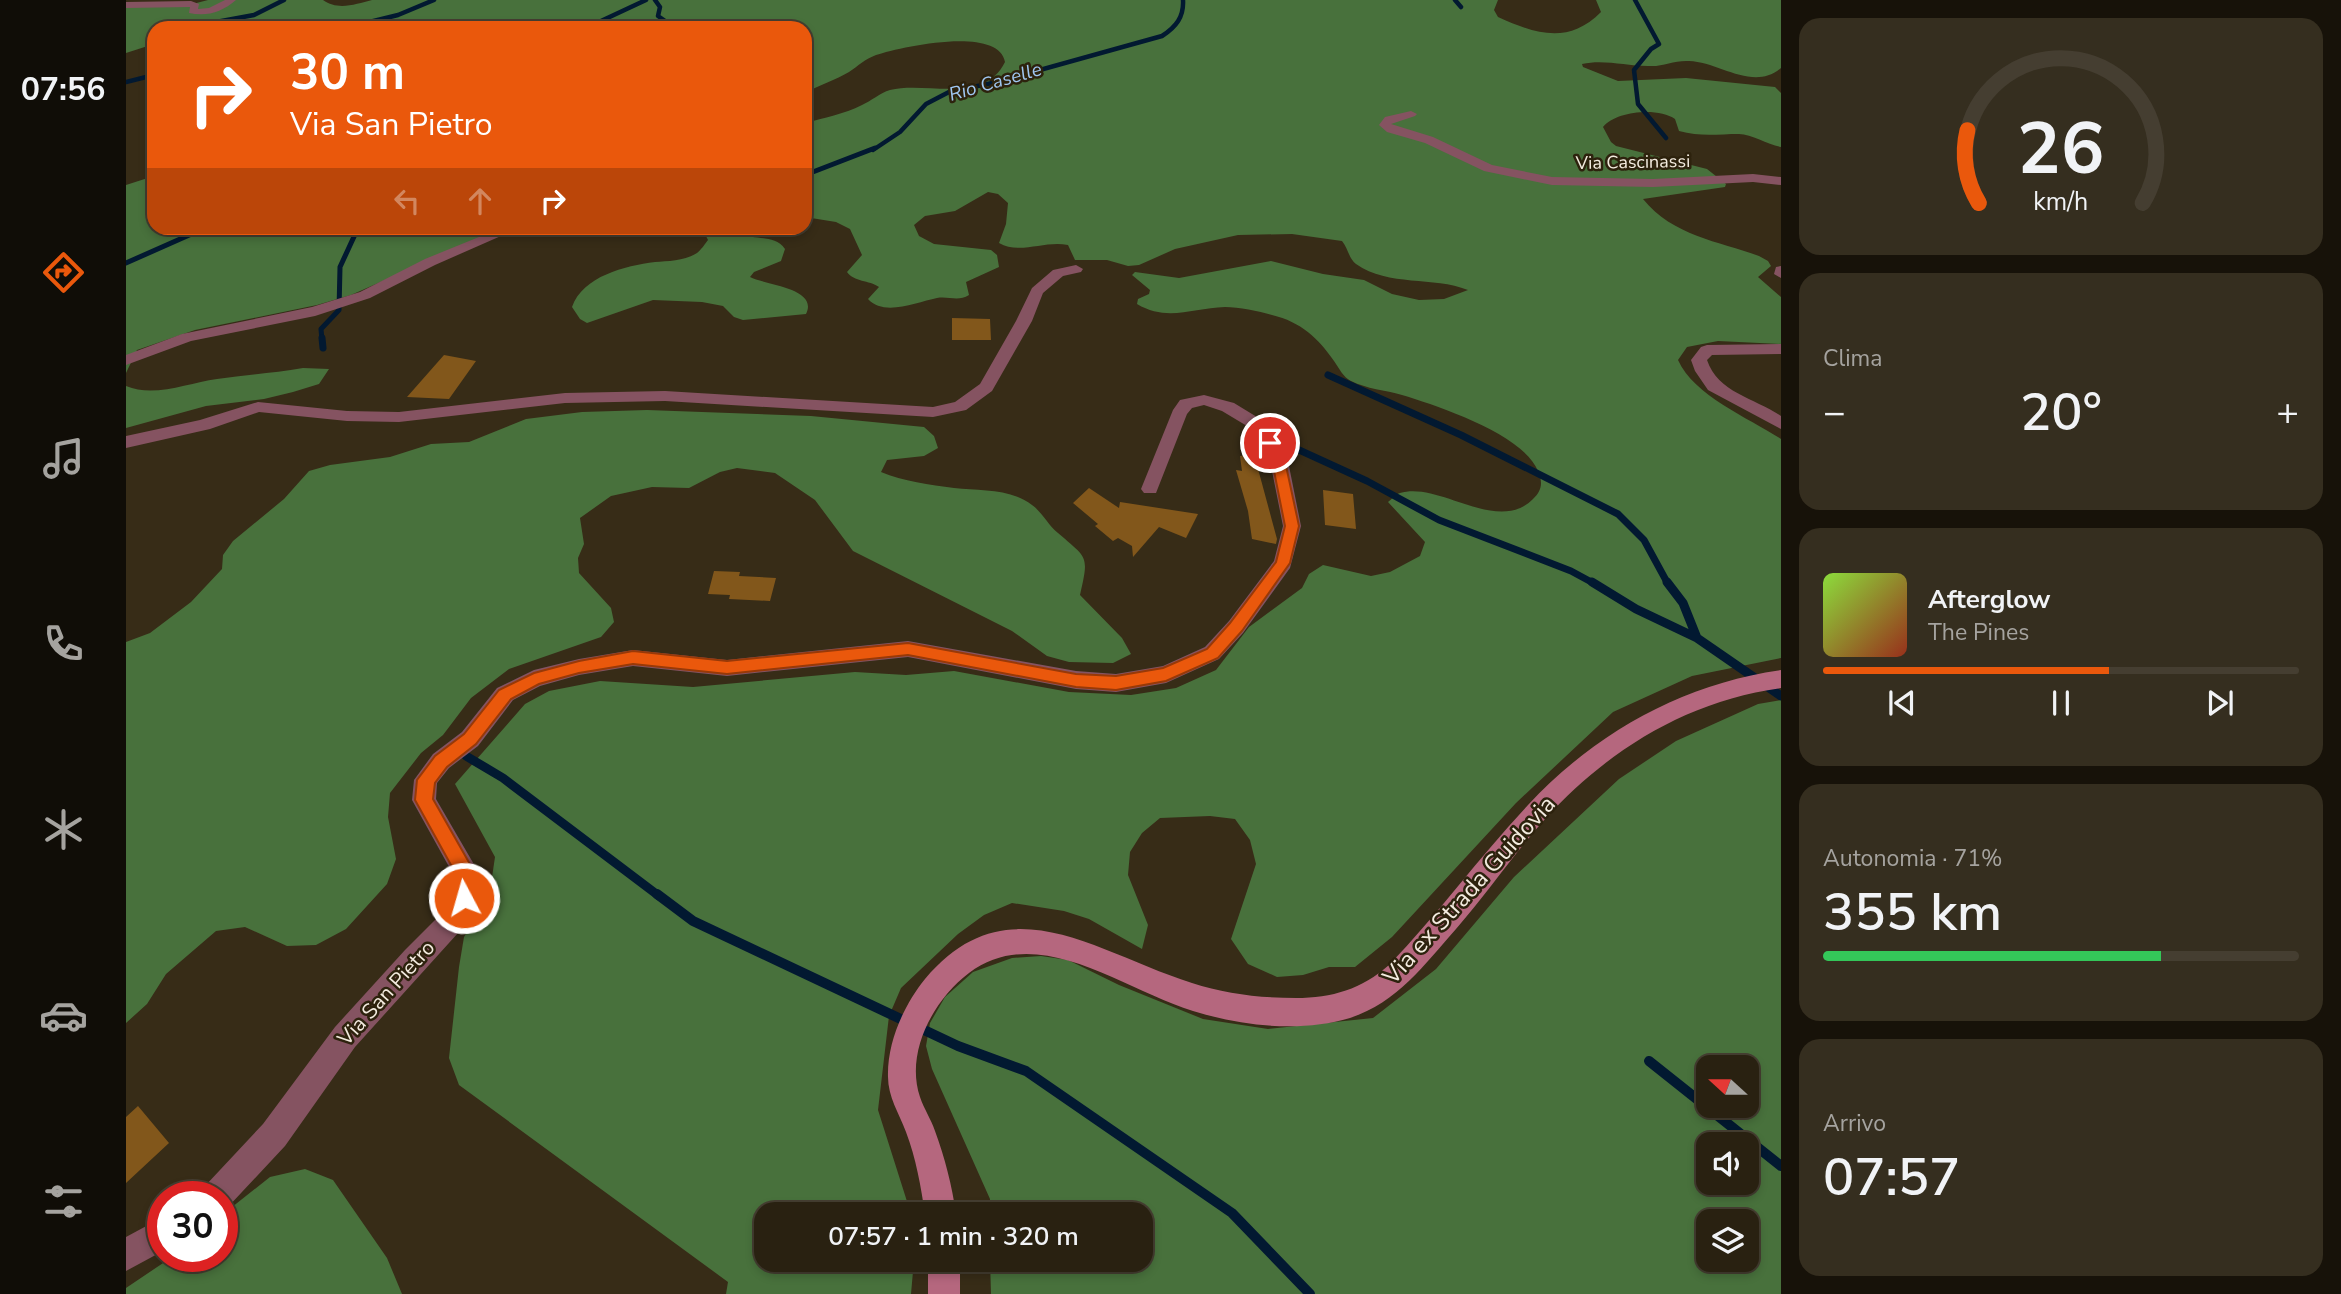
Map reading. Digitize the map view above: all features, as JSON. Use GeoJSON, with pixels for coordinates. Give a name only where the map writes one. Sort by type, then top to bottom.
{"type":"FeatureCollection","features":[{"type":"Feature","properties":{"kind":"street"},"geometry":{"type":"LineString","coordinates":[[126,5],[191,4],[196,6],[192,11],[203,13],[218,10],[231,0]]}},
{"type":"Feature","properties":{"kind":"street","name":"Via Cascinassi"},"geometry":{"type":"LineString","coordinates":[[1411,114],[1389,119],[1385,121],[1385,125],[1391,130],[1429,140],[1488,168],[1576,183],[1753,178],[1781,181]]}},
{"type":"Feature","properties":{"kind":"street"},"geometry":{"type":"LineString","coordinates":[[1488,148],[1488,168]]}},
{"type":"Feature","properties":{"kind":"street"},"geometry":{"type":"LineString","coordinates":[[126,360],[187,337],[315,311],[365,295],[430,262],[495,235]]}},
{"type":"Feature","properties":{"kind":"street"},"geometry":{"type":"LineString","coordinates":[[126,442],[204,425],[258,408],[347,416],[399,417],[565,398],[665,396],[933,412],[960,406],[986,387],[1024,321],[1037,291],[1058,273],[1076,270]]}},
{"type":"Feature","properties":{"kind":"street"},"geometry":{"type":"LineString","coordinates":[[1781,349],[1707,350],[1699,360],[1702,373],[1715,389],[1758,408],[1781,424]]}},
{"type":"Feature","properties":{"kind":"street","name":"Via San Pietro"},"geometry":{"type":"LineString","coordinates":[[231,1181],[274,1135],[345,1037],[449,924],[464,898],[466,873],[424,800],[426,780],[441,761],[470,739],[505,694],[534,679],[579,667],[633,658],[727,667],[908,649],[1076,680],[1116,683],[1166,674],[1212,653],[1236,627],[1283,563],[1292,526],[1279,461],[1264,429],[1228,407],[1203,400],[1186,404],[1180,414],[1150,489]]}},
{"type":"Feature","properties":{"kind":"street","name":"Via ex Strada Guidovia"},"geometry":{"type":"LineString","coordinates":[[939,1202],[919,1127],[905,1095],[903,1054],[914,1020],[936,989],[959,964],[986,947],[1021,939],[1062,945],[1191,997],[1265,1011],[1304,1012],[1341,1006],[1372,996],[1401,970],[1553,796],[1629,732],[1719,689],[1781,679]]}},
{"type":"Feature","properties":{"kind":"street"},"geometry":{"type":"LineString","coordinates":[[126,1255],[147,1243]]}},
{"type":"Feature","properties":{"kind":"street"},"geometry":{"type":"LineString","coordinates":[[944,1272],[944,1294]]}},
{"type":"Feature","properties":{"kind":"green space"},"geometry":{"type":"Polygon","coordinates":[[[208,0],[323,0],[341,6],[372,0],[1498,0],[1494,10],[1498,17],[1539,32],[1564,33],[1589,22],[1601,12],[1596,0],[1781,0],[1781,68],[1770,75],[1748,77],[1689,61],[1652,66],[1600,62],[1582,64],[1583,67],[1618,81],[1686,78],[1775,87],[1781,93],[1781,147],[1744,134],[1702,135],[1679,131],[1675,119],[1658,113],[1627,114],[1617,117],[1603,127],[1616,146],[1707,169],[1726,184],[1725,187],[1643,199],[1668,221],[1682,229],[1759,256],[1771,266],[1758,277],[1781,297],[1781,344],[1718,341],[1687,347],[1678,360],[1696,385],[1709,395],[1781,439],[1781,658],[1692,676],[1613,712],[1516,803],[1392,937],[1355,967],[1329,967],[1303,975],[1277,977],[1248,964],[1231,939],[1256,864],[1250,840],[1235,819],[1210,816],[1160,818],[1142,833],[1130,852],[1128,875],[1148,925],[1142,949],[1089,919],[1064,911],[1012,903],[984,915],[958,934],[901,988],[889,1016],[878,1110],[907,1202],[754,1202],[754,1272],[913,1272],[911,1294],[726,1294],[728,1282],[459,1085],[449,1058],[459,967],[464,937],[480,911],[491,884],[495,857],[455,784],[525,704],[549,691],[600,681],[693,687],[855,672],[906,675],[954,671],[1069,692],[1131,695],[1176,688],[1216,670],[1249,627],[1302,588],[1309,574],[1323,565],[1371,576],[1390,572],[1420,556],[1425,542],[1388,502],[1397,494],[1416,491],[1503,512],[1519,509],[1533,499],[1540,490],[1541,479],[1529,458],[1515,445],[1478,423],[1436,406],[1363,386],[1348,379],[1315,338],[1292,322],[1248,309],[1225,307],[1170,313],[1148,309],[1137,304],[1138,299],[1149,294],[1150,290],[1132,275],[1135,272],[1179,278],[1271,261],[1323,274],[1364,280],[1392,294],[1419,300],[1444,299],[1468,290],[1440,283],[1382,276],[1356,264],[1342,241],[1292,234],[1238,235],[1175,249],[1139,265],[1128,266],[1107,260],[1075,260],[1068,245],[1015,248],[999,243],[1006,224],[1008,203],[998,194],[988,192],[955,211],[925,216],[914,225],[919,236],[934,244],[991,250],[997,255],[999,267],[966,282],[969,295],[965,297],[937,298],[892,308],[875,304],[868,299],[879,287],[854,278],[847,272],[862,255],[850,229],[836,222],[812,218],[812,121],[848,111],[890,90],[953,89],[983,83],[996,75],[1005,62],[999,51],[986,44],[947,42],[888,51],[812,90],[812,21],[147,21],[147,46],[126,53],[126,3],[185,6],[208,0]]]}},
{"type":"Feature","properties":{"kind":"green space"},"geometry":{"type":"Polygon","coordinates":[[[147,178],[147,235],[487,235],[351,295],[317,305],[195,330],[137,350],[126,373],[126,185],[147,178]]]}},
{"type":"Feature","properties":{"kind":"green space"},"geometry":{"type":"Polygon","coordinates":[[[706,235],[746,235],[770,239],[780,244],[785,249],[781,261],[754,272],[750,277],[798,293],[805,298],[808,305],[806,314],[743,320],[734,317],[723,306],[702,302],[653,300],[587,323],[580,319],[572,307],[585,287],[606,274],[643,264],[692,256],[708,240],[706,235]]]}},
{"type":"Feature","properties":{"kind":"green space"},"geometry":{"type":"Polygon","coordinates":[[[303,368],[329,369],[319,384],[293,392],[264,399],[206,406],[126,428],[126,386],[148,391],[159,390],[217,379],[303,368]]]}},
{"type":"Feature","properties":{"kind":"green space"},"geometry":{"type":"Polygon","coordinates":[[[647,410],[811,416],[924,427],[934,436],[938,448],[924,456],[887,460],[881,472],[926,484],[1005,493],[1032,505],[1054,530],[1081,553],[1085,572],[1080,595],[1122,638],[1131,654],[1113,663],[1069,662],[1047,656],[1012,631],[853,551],[815,500],[775,473],[737,468],[720,472],[689,488],[652,487],[611,496],[580,518],[584,544],[578,558],[579,573],[611,608],[614,622],[601,637],[509,669],[471,698],[443,735],[421,753],[390,793],[388,817],[396,859],[387,884],[346,929],[316,945],[287,946],[245,927],[216,931],[166,974],[147,1004],[126,1023],[126,642],[150,633],[191,602],[222,569],[223,555],[233,541],[284,499],[309,471],[330,465],[390,457],[431,444],[469,442],[526,419],[582,412],[647,410]]]}},
{"type":"Feature","properties":{"kind":"green space"},"geometry":{"type":"Polygon","coordinates":[[[1781,700],[1781,1294],[991,1294],[990,1272],[1153,1272],[1153,1202],[990,1202],[932,1069],[926,1046],[930,1023],[945,997],[973,972],[1012,958],[1041,956],[1068,960],[1119,985],[1203,1019],[1268,1029],[1373,1018],[1436,969],[1514,877],[1619,779],[1676,741],[1758,704],[1781,700]]]}},
{"type":"Feature","properties":{"kind":"green space"},"geometry":{"type":"Polygon","coordinates":[[[305,1169],[333,1180],[387,1258],[402,1294],[126,1294],[126,1288],[150,1272],[238,1272],[238,1202],[270,1177],[305,1169]]]}},
{"type":"Feature","properties":{"kind":"building"},"geometry":{"type":"Polygon","coordinates":[[[952,318],[990,319],[991,340],[952,340],[952,318]]]}},
{"type":"Feature","properties":{"kind":"building"},"geometry":{"type":"Polygon","coordinates":[[[444,355],[476,361],[449,399],[407,397],[444,355]]]}},
{"type":"Feature","properties":{"kind":"building"},"geometry":{"type":"Polygon","coordinates":[[[1254,454],[1277,539],[1276,544],[1252,539],[1248,511],[1236,470],[1242,471],[1240,456],[1254,454]]]}},
{"type":"Feature","properties":{"kind":"building"},"geometry":{"type":"Polygon","coordinates":[[[1089,488],[1119,508],[1120,502],[1198,514],[1186,538],[1159,527],[1133,557],[1132,546],[1118,538],[1113,541],[1073,503],[1089,488]]]}},
{"type":"Feature","properties":{"kind":"building"},"geometry":{"type":"Polygon","coordinates":[[[1323,490],[1353,494],[1356,529],[1325,525],[1323,490]]]}},
{"type":"Feature","properties":{"kind":"building"},"geometry":{"type":"Polygon","coordinates":[[[714,571],[740,572],[739,576],[776,578],[770,601],[729,599],[730,595],[708,594],[714,571]]]}},
{"type":"Feature","properties":{"kind":"building"},"geometry":{"type":"Polygon","coordinates":[[[138,1106],[169,1143],[126,1183],[126,1117],[138,1106]]]}},
{"type":"Feature","properties":{"kind":"waterway"},"geometry":{"type":"LineString","coordinates":[[222,21],[254,15],[284,0]]}},
{"type":"Feature","properties":{"kind":"waterway"},"geometry":{"type":"LineString","coordinates":[[374,21],[398,15],[434,0]]}},
{"type":"Feature","properties":{"kind":"waterway"},"geometry":{"type":"LineString","coordinates":[[601,21],[646,0]]}},
{"type":"Feature","properties":{"kind":"waterway"},"geometry":{"type":"LineString","coordinates":[[655,0],[660,7],[658,16],[665,21]]}},
{"type":"Feature","properties":{"kind":"waterway","name":"Rio Caselle"},"geometry":{"type":"LineString","coordinates":[[873,150],[900,132],[926,104],[949,92],[997,82],[1162,36],[1178,21],[1183,0]]}},
{"type":"Feature","properties":{"kind":"waterway","name":"Rio Caselle"},"geometry":{"type":"LineString","coordinates":[[1455,0],[1461,7]]}},
{"type":"Feature","properties":{"kind":"waterway"},"geometry":{"type":"LineString","coordinates":[[1635,0],[1659,44],[1651,49],[1634,70],[1638,104],[1666,138]]}},
{"type":"Feature","properties":{"kind":"waterway"},"geometry":{"type":"LineString","coordinates":[[126,82],[147,77]]}},
{"type":"Feature","properties":{"kind":"waterway","name":"Rio Caselle"},"geometry":{"type":"LineString","coordinates":[[812,172],[875,148]]}},
{"type":"Feature","properties":{"kind":"waterway"},"geometry":{"type":"LineString","coordinates":[[126,263],[189,235]]}},
{"type":"Feature","properties":{"kind":"waterway"},"geometry":{"type":"LineString","coordinates":[[322,340],[321,329],[339,310],[340,267],[355,235]]}},
{"type":"Feature","properties":{"kind":"waterway"},"geometry":{"type":"LineString","coordinates":[[322,338],[323,348]]}},
{"type":"Feature","properties":{"kind":"waterway"},"geometry":{"type":"LineString","coordinates":[[1328,375],[1461,435],[1618,514],[1644,540],[1668,584]]}},
{"type":"Feature","properties":{"kind":"waterway"},"geometry":{"type":"LineString","coordinates":[[1286,444],[1367,481],[1439,520],[1571,571],[1595,584]]}},
{"type":"Feature","properties":{"kind":"waterway"},"geometry":{"type":"LineString","coordinates":[[1592,582],[1636,609],[1697,638]]}},
{"type":"Feature","properties":{"kind":"waterway"},"geometry":{"type":"LineString","coordinates":[[1667,582],[1683,603],[1697,638]]}},
{"type":"Feature","properties":{"kind":"waterway"},"geometry":{"type":"LineString","coordinates":[[1697,638],[1781,696]]}},
{"type":"Feature","properties":{"kind":"waterway"},"geometry":{"type":"LineString","coordinates":[[466,756],[503,778],[659,896]]}},
{"type":"Feature","properties":{"kind":"waterway"},"geometry":{"type":"LineString","coordinates":[[657,894],[693,921],[958,1046],[1026,1071],[1232,1213],[1310,1294]]}},
{"type":"Feature","properties":{"kind":"waterway"},"geometry":{"type":"LineString","coordinates":[[1649,1061],[1781,1166]]}},
{"type":"Feature","properties":{"kind":"route"},"geometry":{"type":"LineString","coordinates":[[464,898],[466,873],[424,800],[426,780],[441,761],[470,739],[505,694],[534,679],[579,667],[633,658],[727,667],[869,655],[908,649],[958,656],[1076,680],[1116,683],[1166,674],[1212,653],[1236,627],[1283,563],[1292,526],[1279,461],[1270,443]]}}]}
